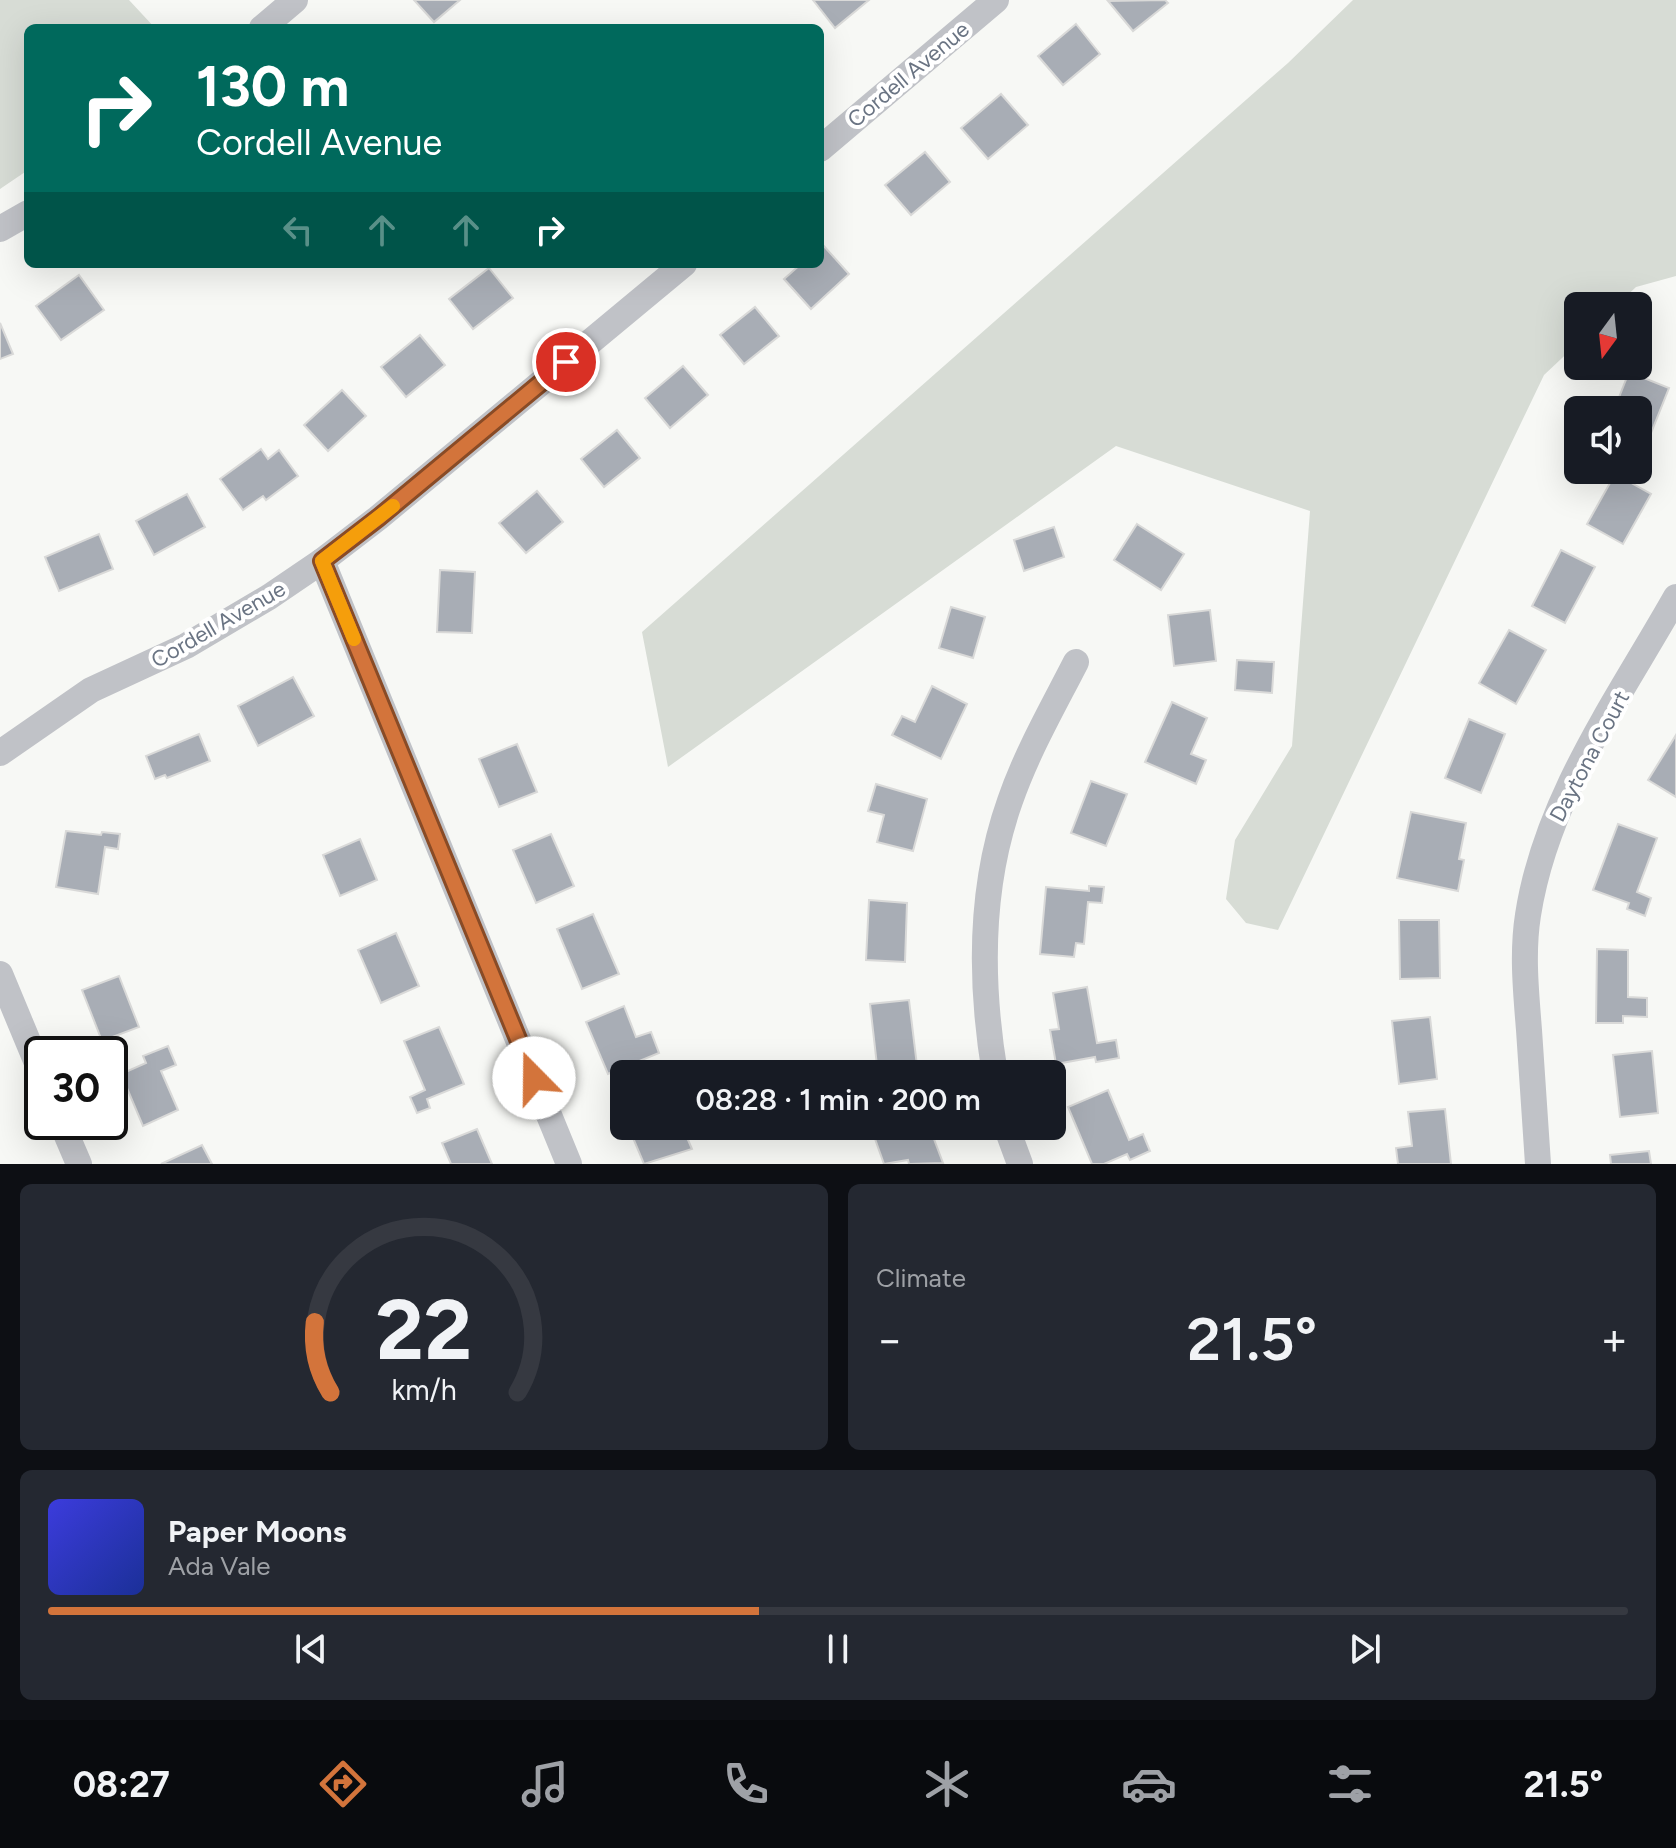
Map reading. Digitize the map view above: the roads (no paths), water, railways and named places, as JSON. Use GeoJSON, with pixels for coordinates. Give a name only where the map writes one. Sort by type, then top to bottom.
{"type":"FeatureCollection","features":[{"type":"Feature","properties":{"kind":"street"},"geometry":{"type":"LineString","coordinates":[[267,24],[295,0]]}},
{"type":"Feature","properties":{"kind":"street","name":"Cordell Avenue"},"geometry":{"type":"LineString","coordinates":[[824,146],[996,0]]}},
{"type":"Feature","properties":{"kind":"street"},"geometry":{"type":"LineString","coordinates":[[0,229],[24,215]]}},
{"type":"Feature","properties":{"kind":"street","name":"Cordell Avenue"},"geometry":{"type":"LineString","coordinates":[[0,753],[91,690],[186,646],[269,597],[322,561],[679,268]]}},
{"type":"Feature","properties":{"kind":"street"},"geometry":{"type":"LineString","coordinates":[[322,561],[569,1164]]}},
{"type":"Feature","properties":{"kind":"street","name":"Daytona Court"},"geometry":{"type":"LineString","coordinates":[[1538,1164],[1525,968],[1527,918],[1537,868],[1553,819],[1570,783],[1676,597]]}},
{"type":"Feature","properties":{"kind":"street"},"geometry":{"type":"LineString","coordinates":[[993,1060],[984,981],[985,934],[995,855],[1010,802],[1035,740],[1076,662]]}},
{"type":"Feature","properties":{"kind":"street"},"geometry":{"type":"LineString","coordinates":[[0,974],[26,1036]]}},
{"type":"Feature","properties":{"kind":"street"},"geometry":{"type":"LineString","coordinates":[[69,1140],[79,1164]]}},
{"type":"Feature","properties":{"kind":"street"},"geometry":{"type":"LineString","coordinates":[[1011,1140],[1020,1164]]}}]}
